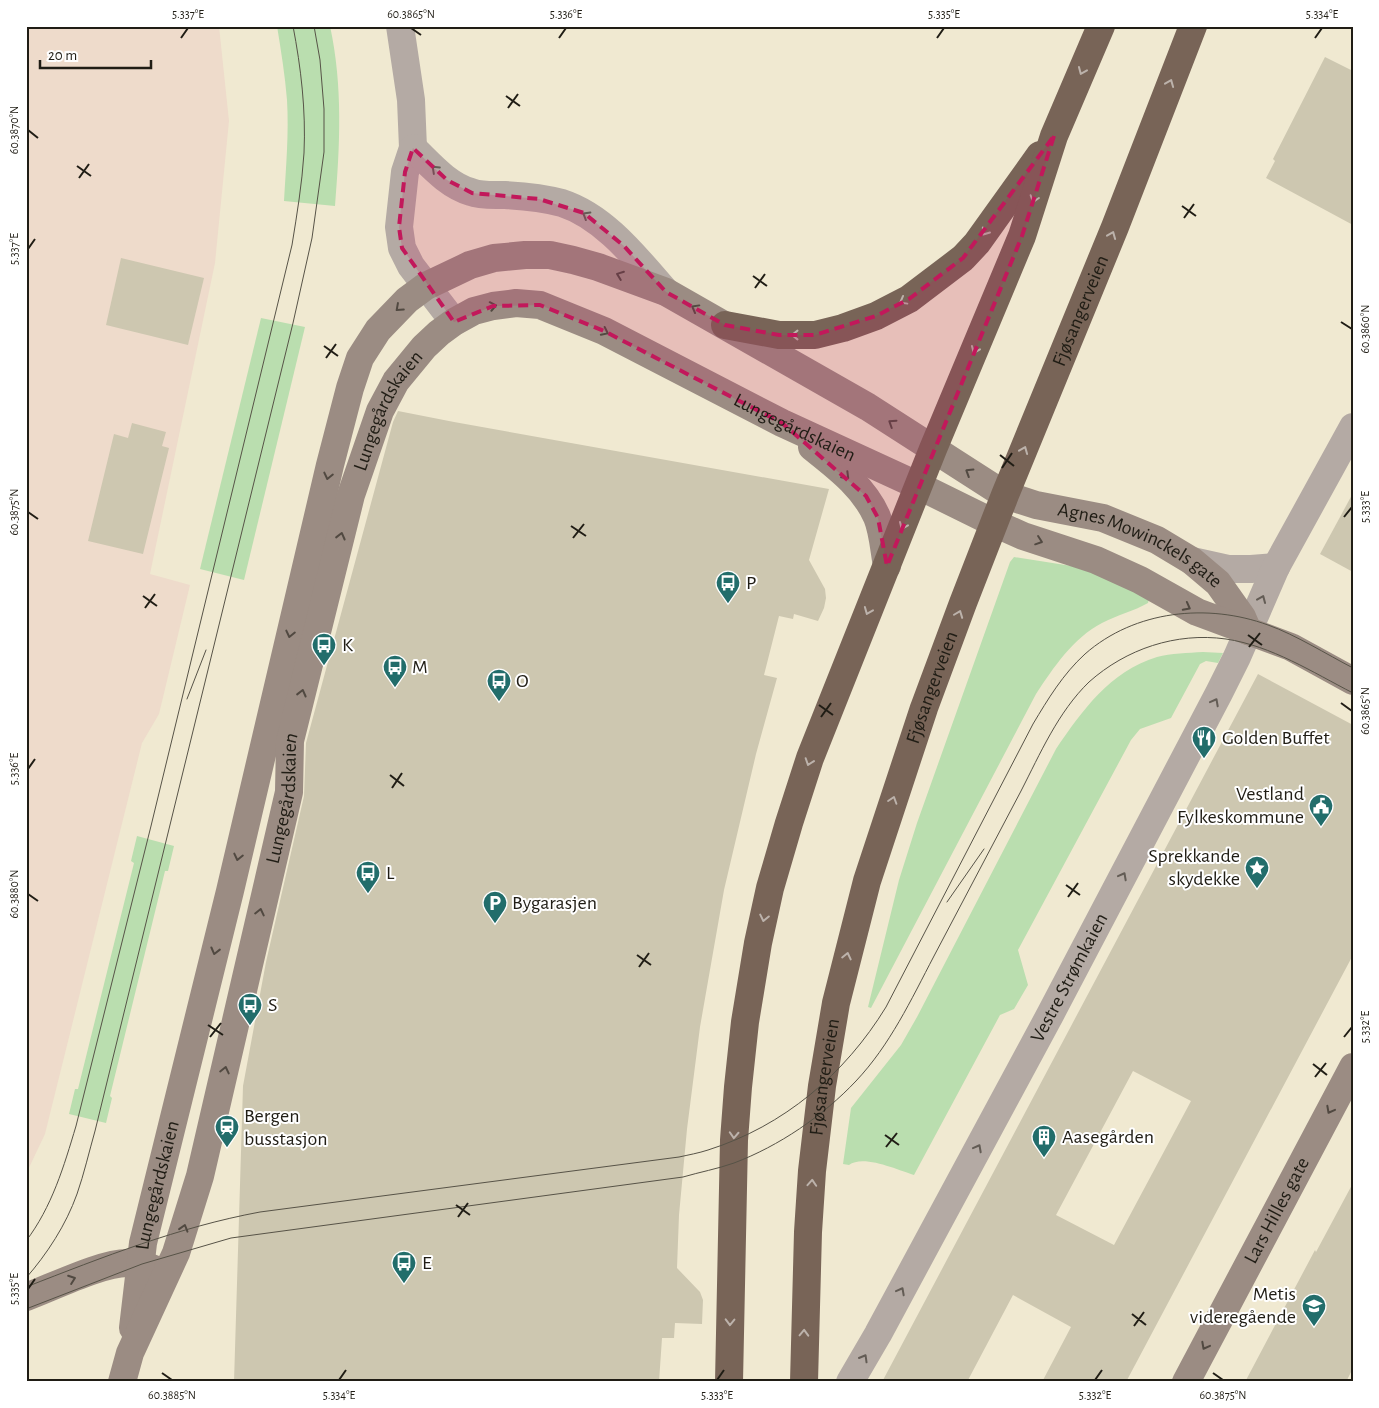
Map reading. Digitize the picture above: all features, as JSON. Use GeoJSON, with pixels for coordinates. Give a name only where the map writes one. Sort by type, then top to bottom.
{"type":"FeatureCollection","features":[{"type":"Feature","properties":{"kind":"highway"},"geometry":{"type":"LineString","coordinates":[[729,1382],[734,1140],[738,1087],[745,1022],[758,944],[770,888],[788,823],[810,758],[933,449],[1022,236],[1054,136],[1101,26]]}},
{"type":"Feature","properties":{"kind":"highway","name":"Fjøsangerveien"},"geometry":{"type":"LineString","coordinates":[[804,1382],[808,1232],[812,1171],[822,1086],[836,1003],[867,881],[924,708],[994,523],[1115,226],[1193,26]]}},
{"type":"Feature","properties":{"kind":"highway"},"geometry":{"type":"LineString","coordinates":[[725,325],[779,335],[815,335],[843,328],[876,316],[909,299],[964,258],[977,243],[1054,136]]}},
{"type":"Feature","properties":{"kind":"main road","name":"Lungegårdskaien"},"geometry":{"type":"LineString","coordinates":[[142,1264],[144,1243],[232,882],[330,465],[355,371],[366,347],[378,330],[407,300],[426,286],[470,265],[494,258],[542,255],[573,260],[598,267],[666,292],[725,325],[868,407],[1005,495]]}},
{"type":"Feature","properties":{"kind":"main road","name":"Lungegårdskaien"},"geometry":{"type":"LineString","coordinates":[[26,1297],[119,1264],[142,1264],[168,1274],[189,1213],[205,1157],[288,792],[290,741],[351,494],[377,418],[396,382],[424,347],[454,322],[474,311],[493,306],[516,303],[540,305],[604,331],[782,422],[994,523]]}},
{"type":"Feature","properties":{"kind":"main road"},"geometry":{"type":"LineString","coordinates":[[782,422],[836,466],[866,496],[878,518],[886,566]]}},
{"type":"Feature","properties":{"kind":"main road","name":"Agnes Mowinckels gate"},"geometry":{"type":"LineString","coordinates":[[1005,495],[1036,505],[1103,518],[1157,540],[1192,561],[1218,584],[1242,617],[1248,631]]}},
{"type":"Feature","properties":{"kind":"main road","name":"Agnes Mowinckels gate"},"geometry":{"type":"LineString","coordinates":[[994,523],[1023,536],[1096,560],[1140,580],[1197,612],[1291,647],[1353,681]]}},
{"type":"Feature","properties":{"kind":"main road","name":"Lars Hilles gate"},"geometry":{"type":"LineString","coordinates":[[1186,1382],[1353,1067]]}},
{"type":"Feature","properties":{"kind":"main road"},"geometry":{"type":"LineString","coordinates":[[122,1382],[130,1353],[142,1264]]}},
{"type":"Feature","properties":{"kind":"main road"},"geometry":{"type":"LineString","coordinates":[[130,1353],[168,1274]]}},
{"type":"Feature","properties":{"kind":"street"},"geometry":{"type":"LineString","coordinates":[[400,26],[411,100],[413,148],[405,172],[399,227],[402,248],[411,266],[454,322]]}},
{"type":"Feature","properties":{"kind":"street","name":"Lungegårdskaien"},"geometry":{"type":"LineString","coordinates":[[413,148],[447,180],[472,193],[539,199],[562,204],[584,213],[604,227],[624,246],[666,292]]}},
{"type":"Feature","properties":{"kind":"street","name":"Vestre Strømkaien"},"geometry":{"type":"LineString","coordinates":[[850,1382],[1100,920],[1215,702],[1276,567],[1353,427]]}},
{"type":"Feature","properties":{"kind":"street"},"geometry":{"type":"LineString","coordinates":[[1192,561],[1228,569],[1276,567]]}},
{"type":"Feature","properties":{"kind":"highlighted area"},"geometry":{"type":"Polygon","coordinates":[[[1054,136],[1022,236],[887,566],[878,518],[866,496],[782,423],[604,331],[540,305],[493,306],[454,322],[402,248],[399,227],[405,172],[413,148],[447,180],[472,193],[539,199],[584,213],[624,246],[666,292],[725,325],[779,335],[815,335],[876,316],[909,299],[963,258],[1054,136]]]}},
{"type":"Feature","properties":{"kind":"shaded area"},"geometry":{"type":"Polygon","coordinates":[[[26,26],[219,26],[229,121],[215,263],[150,574],[190,585],[159,714],[142,743],[45,1134],[26,1174],[26,26]]]}},
{"type":"Feature","properties":{"kind":"green space"},"geometry":{"type":"Polygon","coordinates":[[[277,26],[330,26],[339,94],[335,206],[284,201],[288,112],[277,26]]]}},
{"type":"Feature","properties":{"kind":"green space"},"geometry":{"type":"Polygon","coordinates":[[[261,318],[305,327],[244,580],[200,569],[261,318]]]}},
{"type":"Feature","properties":{"kind":"green space"},"geometry":{"type":"Polygon","coordinates":[[[1014,557],[1078,567],[1100,575],[1149,599],[1148,603],[1108,620],[1082,637],[1065,654],[1036,694],[871,1008],[868,1007],[899,880],[917,823],[1010,562],[1014,557]]]}},
{"type":"Feature","properties":{"kind":"green space"},"geometry":{"type":"Polygon","coordinates":[[[1203,652],[1223,653],[1218,663],[1206,661],[1200,664],[1171,718],[1140,729],[1131,740],[1018,950],[1028,985],[1014,1009],[1000,1015],[914,1175],[872,1162],[863,1161],[849,1165],[843,1164],[851,1108],[901,1045],[917,1017],[1056,749],[1087,707],[1111,682],[1125,672],[1140,663],[1157,657],[1203,652]]]}},
{"type":"Feature","properties":{"kind":"green space"},"geometry":{"type":"Polygon","coordinates":[[[137,836],[174,846],[168,871],[165,871],[110,1096],[112,1098],[106,1123],[69,1114],[75,1089],[78,1089],[134,863],[131,861],[137,836]]]}},
{"type":"Feature","properties":{"kind":"building"},"geometry":{"type":"Polygon","coordinates":[[[1325,57],[1353,71],[1353,225],[1266,178],[1275,161],[1273,159],[1325,57]]]}},
{"type":"Feature","properties":{"kind":"building"},"geometry":{"type":"Polygon","coordinates":[[[121,258],[204,278],[188,345],[106,325],[121,258]]]}},
{"type":"Feature","properties":{"kind":"building","name":"Bygarasjen"},"geometry":{"type":"Polygon","coordinates":[[[398,411],[829,489],[809,560],[825,589],[824,608],[818,621],[794,614],[793,619],[779,616],[764,675],[777,678],[756,754],[724,890],[700,1027],[687,1129],[679,1215],[677,1268],[700,1292],[703,1300],[702,1324],[675,1323],[674,1338],[662,1338],[659,1382],[234,1382],[243,1086],[266,962],[304,796],[306,743],[393,422],[398,411]]]}},
{"type":"Feature","properties":{"kind":"building"},"geometry":{"type":"Polygon","coordinates":[[[132,423],[166,432],[162,446],[169,448],[143,554],[88,541],[114,434],[128,438],[132,423]]]}},
{"type":"Feature","properties":{"kind":"building"},"geometry":{"type":"Polygon","coordinates":[[[1353,493],[1353,572],[1320,554],[1353,493]]]}},
{"type":"Feature","properties":{"kind":"building"},"geometry":{"type":"Polygon","coordinates":[[[1258,674],[1353,725],[1353,955],[1126,1382],[1042,1382],[1071,1327],[1013,1295],[967,1382],[882,1382],[1258,674]],[[1133,1071],[1056,1215],[1114,1245],[1191,1101],[1133,1071]]]}},
{"type":"Feature","properties":{"kind":"building","name":"Metis videregående"},"geometry":{"type":"Polygon","coordinates":[[[1353,1183],[1353,1368],[1346,1382],[1245,1382],[1315,1250],[1316,1252],[1353,1183]]]}},
{"type":"Feature","properties":{"kind":"tram line"},"geometry":{"type":"LineString","coordinates":[[26,1241],[50,1200],[62,1171],[76,1126],[292,245],[304,153],[302,89],[293,26]]}},
{"type":"Feature","properties":{"kind":"tram line"},"geometry":{"type":"LineString","coordinates":[[26,1278],[62,1228],[73,1206],[84,1171],[293,323],[312,238],[324,152],[324,109],[320,60],[314,26]]}},
{"type":"Feature","properties":{"kind":"tram line"},"geometry":{"type":"LineString","coordinates":[[26,1287],[171,1234],[230,1218],[260,1212],[679,1157],[705,1151],[736,1140],[787,1112],[810,1095],[852,1054],[870,1031],[886,1007],[1033,724],[1063,678],[1085,654],[1105,639],[1126,628],[1149,620],[1173,615],[1221,614],[1245,618],[1279,629],[1353,668]]}},
{"type":"Feature","properties":{"kind":"tram line"},"geometry":{"type":"LineString","coordinates":[[26,1309],[142,1264],[231,1238],[683,1177],[728,1165],[751,1156],[784,1139],[815,1118],[856,1081],[890,1037],[1050,734],[1068,706],[1089,682],[1103,670],[1135,652],[1153,646],[1170,641],[1207,637],[1243,642],[1259,647],[1353,693]]}},
{"type":"Feature","properties":{"kind":"tram line"},"geometry":{"type":"LineString","coordinates":[[187,699],[206,650]]}},
{"type":"Feature","properties":{"kind":"tram line"},"geometry":{"type":"LineString","coordinates":[[947,902],[984,849]]}},
{"type":"Feature","properties":{"kind":"place","name":"P"},"geometry":{"type":"Point","coordinates":[728,604]}},
{"type":"Feature","properties":{"kind":"place","name":"K"},"geometry":{"type":"Point","coordinates":[324,666]}},
{"type":"Feature","properties":{"kind":"place","name":"M"},"geometry":{"type":"Point","coordinates":[395,688]}},
{"type":"Feature","properties":{"kind":"place","name":"O"},"geometry":{"type":"Point","coordinates":[499,702]}},
{"type":"Feature","properties":{"kind":"place","name":"Golden Buffet"},"geometry":{"type":"Point","coordinates":[1204,759]}},
{"type":"Feature","properties":{"kind":"place","name":"Vestland Fylkeskommune"},"geometry":{"type":"Point","coordinates":[1321,827]}},
{"type":"Feature","properties":{"kind":"place","name":"Sprekkande skydekke"},"geometry":{"type":"Point","coordinates":[1257,889]}},
{"type":"Feature","properties":{"kind":"place","name":"L"},"geometry":{"type":"Point","coordinates":[368,894]}},
{"type":"Feature","properties":{"kind":"place","name":"Bygarasjen"},"geometry":{"type":"Point","coordinates":[495,924]}},
{"type":"Feature","properties":{"kind":"place","name":"S"},"geometry":{"type":"Point","coordinates":[250,1026]}},
{"type":"Feature","properties":{"kind":"place","name":"Bergen busstasjon"},"geometry":{"type":"Point","coordinates":[227,1148]}},
{"type":"Feature","properties":{"kind":"place","name":"Aasegården"},"geometry":{"type":"Point","coordinates":[1044,1158]}},
{"type":"Feature","properties":{"kind":"place","name":"E"},"geometry":{"type":"Point","coordinates":[404,1284]}},
{"type":"Feature","properties":{"kind":"place","name":"Metis videregående"},"geometry":{"type":"Point","coordinates":[1314,1327]}}]}
